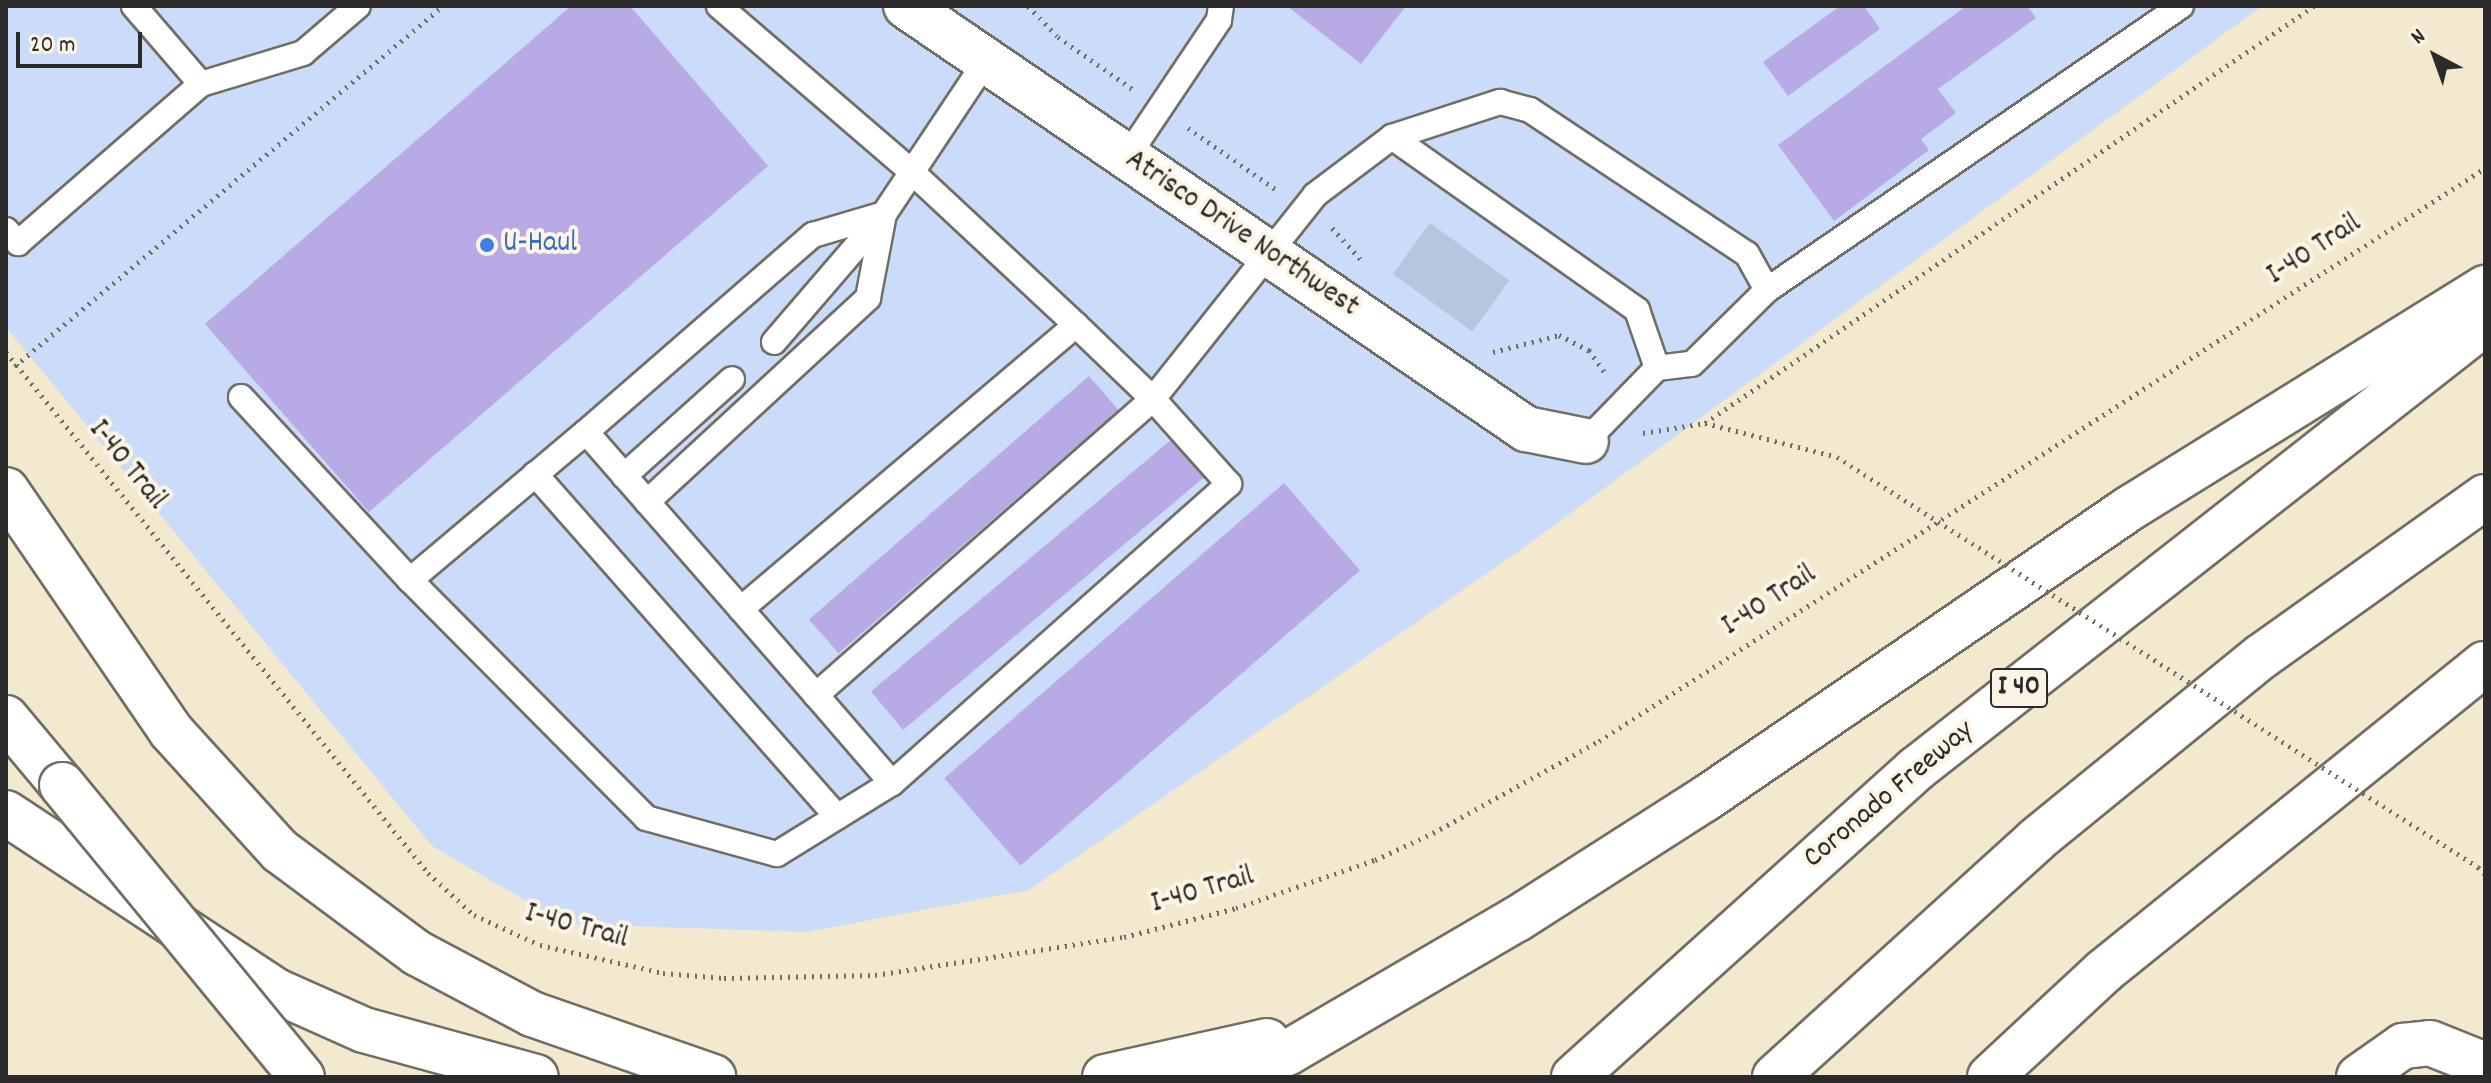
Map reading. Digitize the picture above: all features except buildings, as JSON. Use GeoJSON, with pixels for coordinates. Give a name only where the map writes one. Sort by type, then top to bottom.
{"type":"FeatureCollection","features":[{"type":"Feature","properties":{"kind":"main road","name":"Atrisco Drive Northwest"},"geometry":{"type":"LineString","coordinates":[[906,6],[1526,429],[1586,441]]}},
{"type":"Feature","properties":{"kind":"main road"},"geometry":{"type":"LineString","coordinates":[[1234,1077],[1357,1012],[1584,876],[2130,508],[2485,288]]}},
{"type":"Feature","properties":{"kind":"main road","name":"Coronado Freeway"},"geometry":{"type":"LineString","coordinates":[[1574,1077],[1916,769],[2485,323]]}},
{"type":"Feature","properties":{"kind":"main road"},"geometry":{"type":"LineString","coordinates":[[6,490],[171,731],[280,851],[417,953],[532,1014],[713,1077]]}},
{"type":"Feature","properties":{"kind":"main road"},"geometry":{"type":"LineString","coordinates":[[1775,1077],[2036,840],[2131,762],[2262,656],[2485,497]]}},
{"type":"Feature","properties":{"kind":"main road"},"geometry":{"type":"LineString","coordinates":[[1990,1077],[2104,971],[2485,664]]}},
{"type":"Feature","properties":{"kind":"main road"},"geometry":{"type":"LineString","coordinates":[[11,720],[302,1077]]}},
{"type":"Feature","properties":{"kind":"main road"},"geometry":{"type":"LineString","coordinates":[[6,813],[274,990],[364,1030],[536,1077]]}},
{"type":"Feature","properties":{"kind":"main road"},"geometry":{"type":"LineString","coordinates":[[1105,1077],[1237,1051],[1357,1012]]}},
{"type":"Feature","properties":{"kind":"main road"},"geometry":{"type":"LineString","coordinates":[[2359,1077],[2403,1046],[2430,1043],[2485,1065]]}},
{"type":"Feature","properties":{"kind":"lane"},"geometry":{"type":"LineString","coordinates":[[134,6],[201,84]]}},
{"type":"Feature","properties":{"kind":"lane"},"geometry":{"type":"LineString","coordinates":[[6,230],[18,243],[201,84],[303,53],[358,6]]}},
{"type":"Feature","properties":{"kind":"lane"},"geometry":{"type":"LineString","coordinates":[[241,397],[410,580],[646,818],[777,854],[892,783],[1229,484],[1153,399],[1076,325],[912,172],[719,6]]}},
{"type":"Feature","properties":{"kind":"lane"},"geometry":{"type":"LineString","coordinates":[[1127,157],[1219,20],[1221,6]]}},
{"type":"Feature","properties":{"kind":"lane"},"geometry":{"type":"LineString","coordinates":[[1586,441],[1657,368],[1692,364],[1767,290],[2181,6]]}},
{"type":"Feature","properties":{"kind":"lane"},"geometry":{"type":"LineString","coordinates":[[774,342],[884,214],[986,61]]}},
{"type":"Feature","properties":{"kind":"lane"},"geometry":{"type":"LineString","coordinates":[[816,695],[1153,399],[1266,252],[1304,209],[1392,137],[1500,102],[1530,110],[1747,254],[1767,290]]}},
{"type":"Feature","properties":{"kind":"lane"},"geometry":{"type":"LineString","coordinates":[[1392,137],[1637,310],[1657,368]]}},
{"type":"Feature","properties":{"kind":"lane"},"geometry":{"type":"LineString","coordinates":[[410,580],[813,235],[884,214]]}},
{"type":"Feature","properties":{"kind":"lane"},"geometry":{"type":"LineString","coordinates":[[647,502],[868,298],[884,214]]}},
{"type":"Feature","properties":{"kind":"lane"},"geometry":{"type":"LineString","coordinates":[[741,609],[1076,325]]}},
{"type":"Feature","properties":{"kind":"lane"},"geometry":{"type":"LineString","coordinates":[[624,476],[732,379]]}},
{"type":"Feature","properties":{"kind":"lane"},"geometry":{"type":"LineString","coordinates":[[586,432],[892,783]]}},
{"type":"Feature","properties":{"kind":"lane"},"geometry":{"type":"LineString","coordinates":[[535,474],[837,817]]}},
{"type":"Feature","properties":{"kind":"path"},"geometry":{"type":"LineString","coordinates":[[15,366],[443,6]]}},
{"type":"Feature","properties":{"kind":"path"},"geometry":{"type":"LineString","coordinates":[[1028,6],[1058,37],[1329,226],[1371,271]]}},
{"type":"Feature","properties":{"kind":"path"},"geometry":{"type":"LineString","coordinates":[[1705,423],[2314,6]]}},
{"type":"Feature","properties":{"kind":"path","name":"I-40 Trail"},"geometry":{"type":"LineString","coordinates":[[6,352],[428,873],[474,915],[540,945],[663,973],[724,978],[875,975],[1124,937],[1250,903],[1375,860],[1433,833],[1599,741],[2485,168]]}},
{"type":"Feature","properties":{"kind":"path"},"geometry":{"type":"LineString","coordinates":[[1486,354],[1559,335],[1589,350],[1624,399],[1630,435],[1705,423],[1837,457],[2485,874]]}},
{"type":"Feature","properties":{"kind":"shaded area"},"geometry":{"type":"Polygon","coordinates":[[[6,6],[2262,6],[1519,551],[1029,890],[807,932],[566,924],[432,846],[6,327],[6,6]]]}},
{"type":"Feature","properties":{"kind":"shaded area"},"geometry":{"type":"Polygon","coordinates":[[[1430,223],[1509,281],[1472,332],[1393,274],[1430,223]]]}},
{"type":"Feature","properties":{"kind":"place","name":"U-Haul"},"geometry":{"type":"Point","coordinates":[487,245]}}]}
